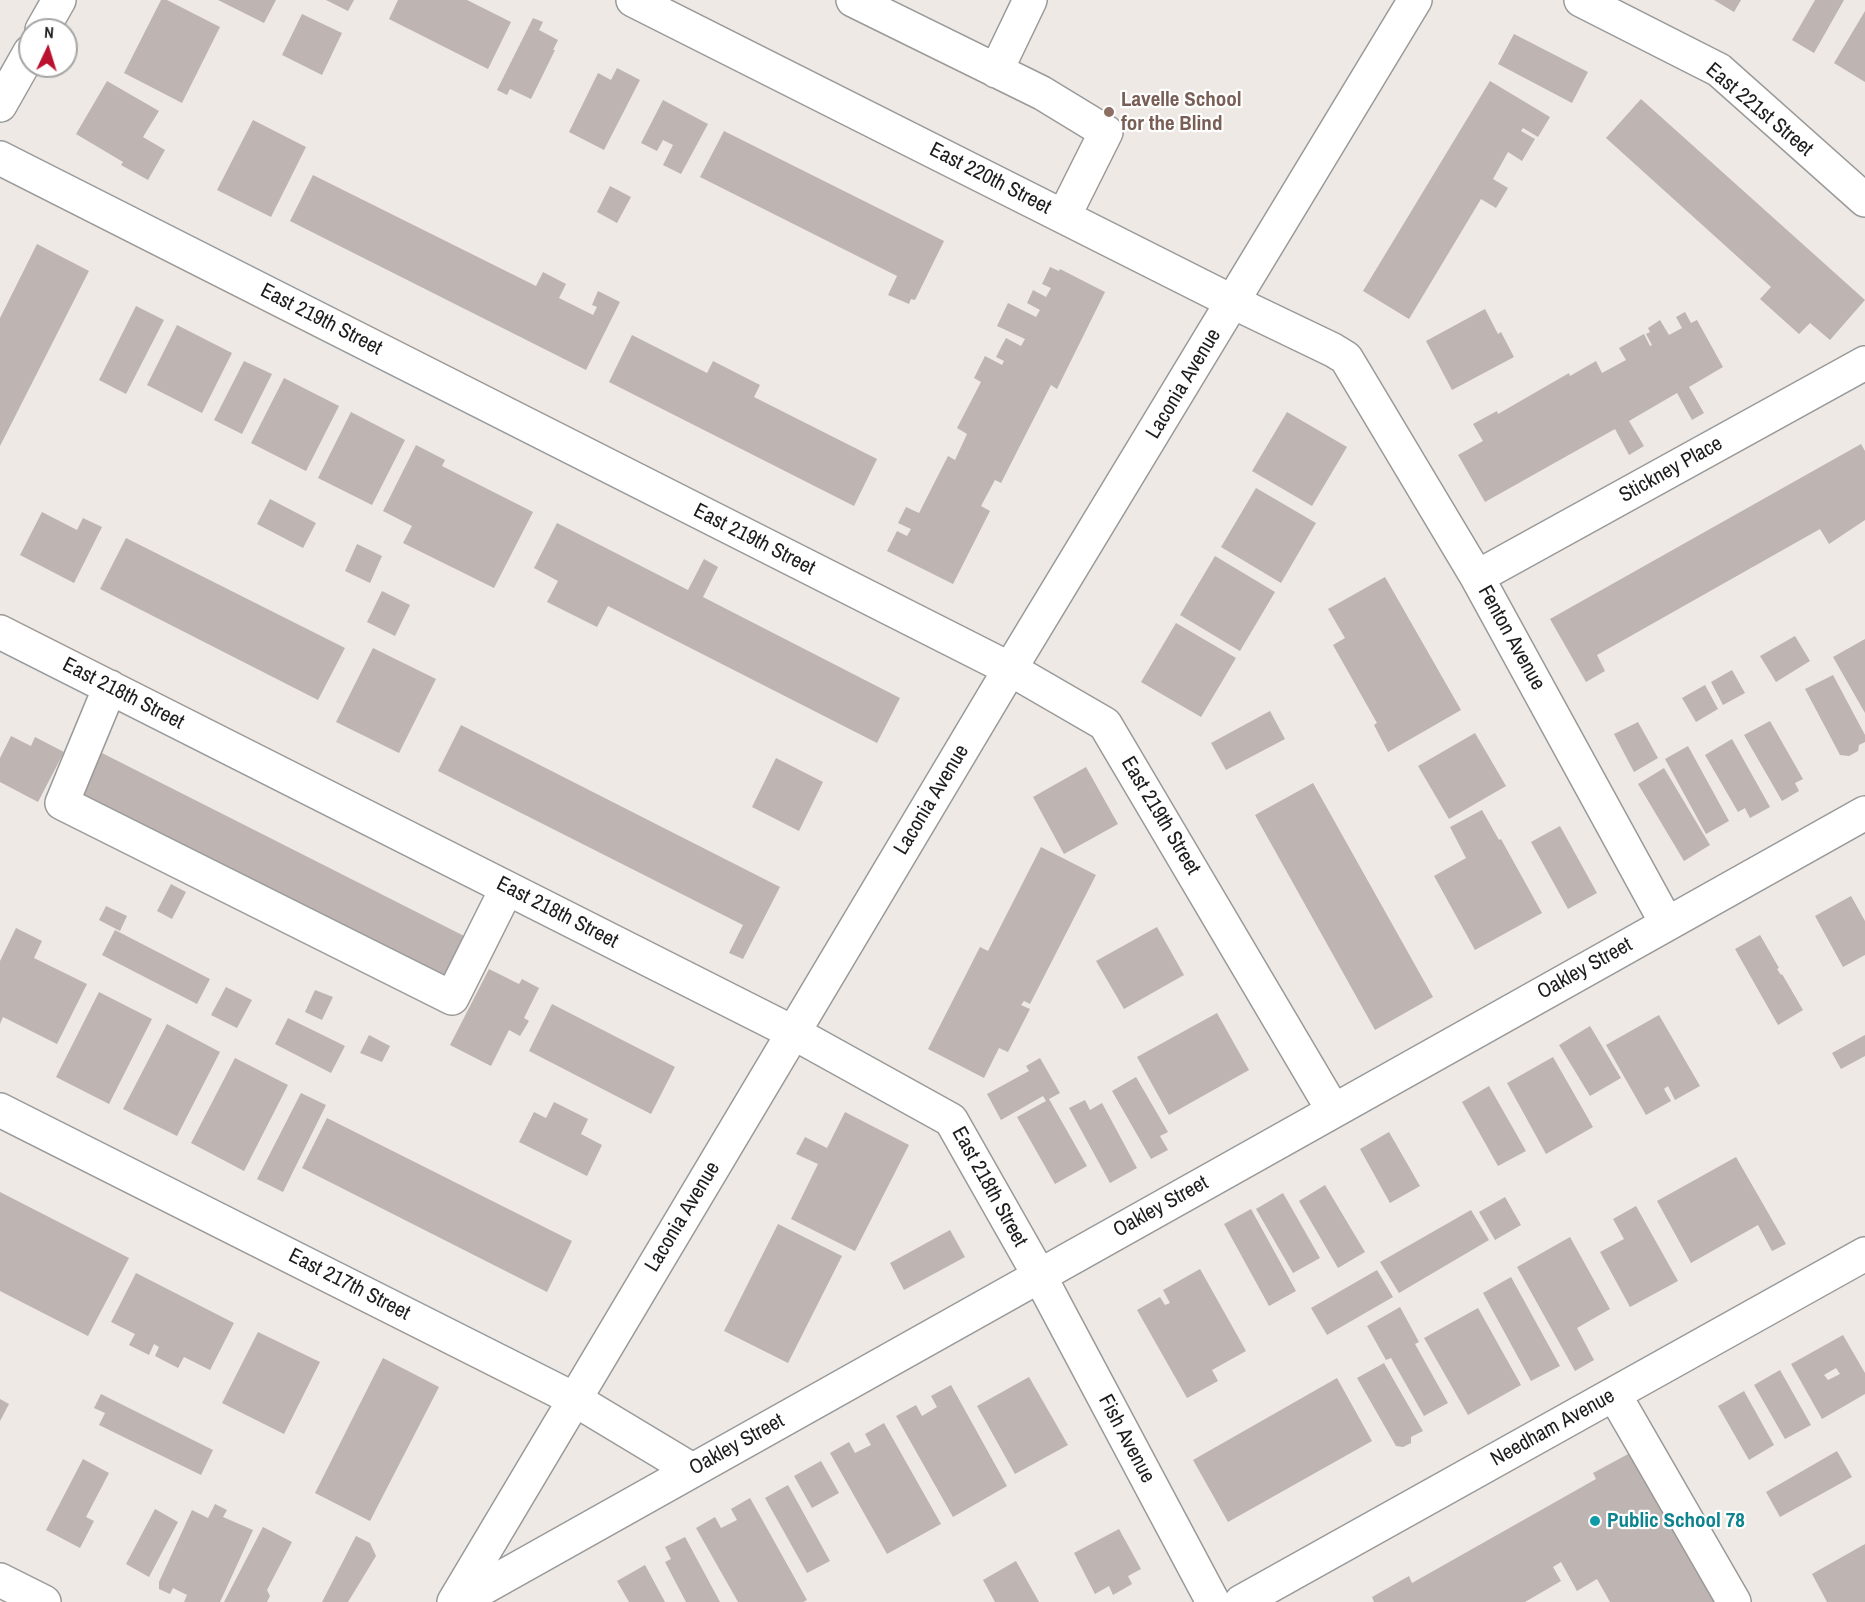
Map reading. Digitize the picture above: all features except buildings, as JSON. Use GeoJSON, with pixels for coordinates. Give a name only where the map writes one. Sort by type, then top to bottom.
{"type":"FeatureCollection","features":[{"type":"Feature","properties":{"kind":"street"},"geometry":{"type":"LineString","coordinates":[[49,18],[59,0]]}},
{"type":"Feature","properties":{"kind":"street","name":"East 220th Street"},"geometry":{"type":"LineString","coordinates":[[633,0],[1346,358]]}},
{"type":"Feature","properties":{"kind":"street"},"geometry":{"type":"LineString","coordinates":[[853,0],[1042,93],[1106,132],[1064,216]]}},
{"type":"Feature","properties":{"kind":"street"},"geometry":{"type":"LineString","coordinates":[[996,71],[1030,0]]}},
{"type":"Feature","properties":{"kind":"street","name":"Laconia Avenue"},"geometry":{"type":"LineString","coordinates":[[456,1602],[574,1399],[1010,669],[1415,0]]}},
{"type":"Feature","properties":{"kind":"street","name":"East 221st Street"},"geometry":{"type":"LineString","coordinates":[[1581,0],[1719,70],[1865,200]]}},
{"type":"Feature","properties":{"kind":"street"},"geometry":{"type":"LineString","coordinates":[[0,105],[18,73]]}},
{"type":"Feature","properties":{"kind":"street","name":"East 219th Street"},"geometry":{"type":"LineString","coordinates":[[0,158],[1010,669],[1105,724],[1333,1110]]}},
{"type":"Feature","properties":{"kind":"street","name":"Fenton Avenue"},"geometry":{"type":"LineString","coordinates":[[1346,358],[1478,577],[1667,924]]}},
{"type":"Feature","properties":{"kind":"street","name":"Stickney Place"},"geometry":{"type":"LineString","coordinates":[[1478,577],[1865,363]]}},
{"type":"Feature","properties":{"kind":"street","name":"East 218th Street"},"geometry":{"type":"LineString","coordinates":[[0,632],[794,1032],[951,1119],[1039,1275]]}},
{"type":"Feature","properties":{"kind":"street"},"geometry":{"type":"LineString","coordinates":[[110,687],[62,803],[452,998],[507,888]]}},
{"type":"Feature","properties":{"kind":"street","name":"Oakley Street"},"geometry":{"type":"LineString","coordinates":[[456,1602],[1865,813]]}},
{"type":"Feature","properties":{"kind":"street","name":"East 217th Street"},"geometry":{"type":"LineString","coordinates":[[0,1110],[574,1399],[692,1470]]}},
{"type":"Feature","properties":{"kind":"street","name":"Needham Avenue"},"geometry":{"type":"LineString","coordinates":[[1241,1602],[1614,1395],[1862,1263]]}},
{"type":"Feature","properties":{"kind":"street","name":"Fish Avenue"},"geometry":{"type":"LineString","coordinates":[[1039,1275],[1213,1602]]}},
{"type":"Feature","properties":{"kind":"street"},"geometry":{"type":"LineString","coordinates":[[1614,1395],[1734,1602]]}},
{"type":"Feature","properties":{"kind":"street"},"geometry":{"type":"LineString","coordinates":[[0,1580],[44,1602]]}},
{"type":"Feature","properties":{"kind":"place","name":"Lavelle School for the Blind"},"geometry":{"type":"Point","coordinates":[1109,112]}},
{"type":"Feature","properties":{"kind":"place","name":"Public School 78"},"geometry":{"type":"Point","coordinates":[1595,1521]}}]}
